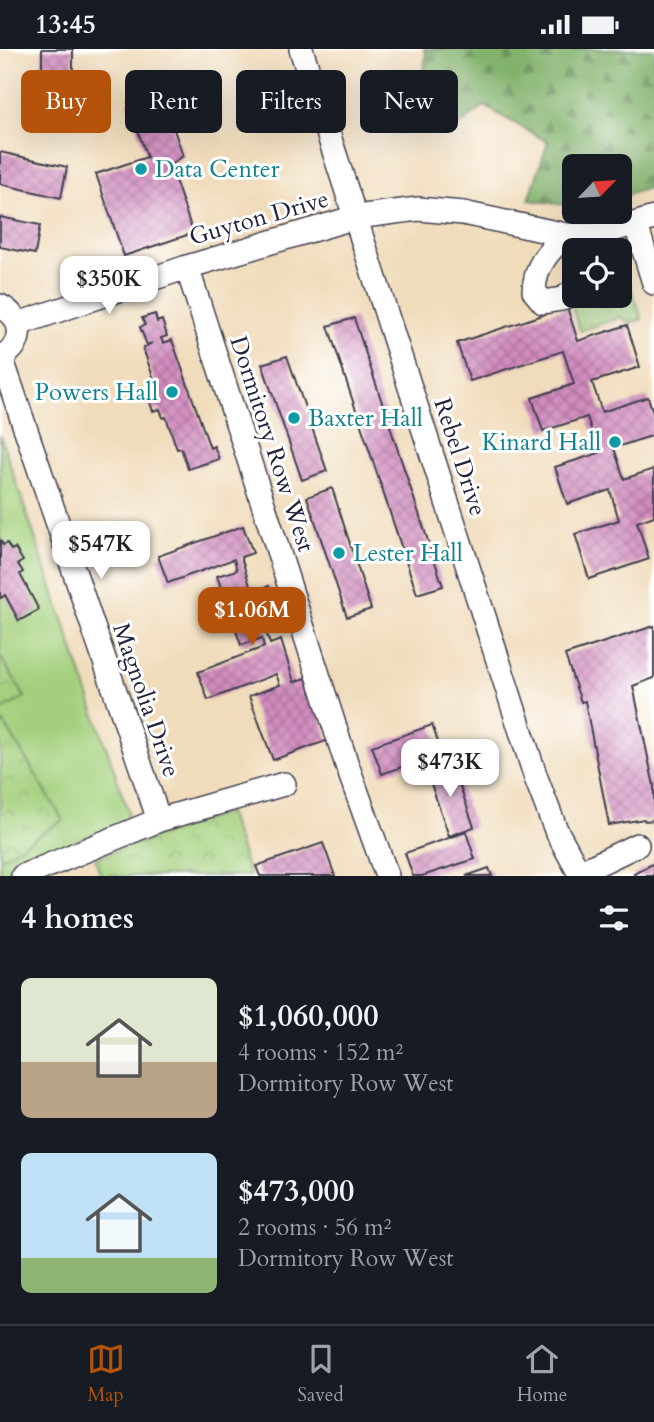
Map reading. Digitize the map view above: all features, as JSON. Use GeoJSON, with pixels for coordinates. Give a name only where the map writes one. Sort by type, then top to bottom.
{"type":"FeatureCollection","features":[{"type":"Feature","properties":{"kind":"street","name":"Rebel Drive"},"geometry":{"type":"LineString","coordinates":[[301,49],[536,778],[556,830],[580,875]]}},
{"type":"Feature","properties":{"kind":"street","name":"Guyton Drive"},"geometry":{"type":"LineString","coordinates":[[18,324],[187,267],[356,217],[418,209],[463,213],[576,238]]}},
{"type":"Feature","properties":{"kind":"street","name":"Guyton Drive"},"geometry":{"type":"LineString","coordinates":[[605,238],[645,221]]}},
{"type":"Feature","properties":{"kind":"street"},"geometry":{"type":"LineString","coordinates":[[645,221],[654,283]]}},
{"type":"Feature","properties":{"kind":"street"},"geometry":{"type":"LineString","coordinates":[[563,238],[566,235]]}},
{"type":"Feature","properties":{"kind":"street"},"geometry":{"type":"LineString","coordinates":[[562,239],[549,250],[534,275],[534,291],[544,302],[562,299]]}},
{"type":"Feature","properties":{"kind":"street","name":"Dormitory Row West"},"geometry":{"type":"LineString","coordinates":[[187,267],[347,765],[387,876]]}},
{"type":"Feature","properties":{"kind":"street"},"geometry":{"type":"LineString","coordinates":[[0,306],[8,310],[18,324],[19,332],[14,348],[1,357]]}},
{"type":"Feature","properties":{"kind":"street","name":"Magnolia Drive"},"geometry":{"type":"LineString","coordinates":[[1,357],[159,820]]}},
{"type":"Feature","properties":{"kind":"street"},"geometry":{"type":"LineString","coordinates":[[23,876],[159,820],[284,784]]}},
{"type":"Feature","properties":{"kind":"street"},"geometry":{"type":"LineString","coordinates":[[580,875],[637,845]]}},
{"type":"Feature","properties":{"kind":"green space"},"geometry":{"type":"Polygon","coordinates":[[[424,49],[654,49],[654,186],[632,193],[632,154],[562,154],[562,204],[529,200],[548,142],[484,106],[458,126],[458,70],[424,70],[424,49]]]}},
{"type":"Feature","properties":{"kind":"green space"},"geometry":{"type":"Polygon","coordinates":[[[632,290],[642,319],[630,323],[621,317],[580,331],[572,308],[632,308],[632,290]]]}},
{"type":"Feature","properties":{"kind":"green space"},"geometry":{"type":"Polygon","coordinates":[[[0,435],[128,811],[127,822],[0,875],[0,435]]]}},
{"type":"Feature","properties":{"kind":"green space"},"geometry":{"type":"Polygon","coordinates":[[[0,656],[25,697],[0,711],[0,656]]]}},
{"type":"Feature","properties":{"kind":"green space"},"geometry":{"type":"Polygon","coordinates":[[[4,723],[63,820],[0,859],[0,726],[4,723]]]}},
{"type":"Feature","properties":{"kind":"green space"},"geometry":{"type":"Polygon","coordinates":[[[228,812],[250,876],[101,876],[95,858],[228,812]]]}},
{"type":"Feature","properties":{"kind":"building"},"geometry":{"type":"Polygon","coordinates":[[[42,49],[73,49],[73,70],[42,70],[42,49]]]}},
{"type":"Feature","properties":{"kind":"building","name":"Data Center"},"geometry":{"type":"Polygon","coordinates":[[[139,133],[175,133],[183,156],[170,165],[193,233],[124,256],[96,174],[147,157],[139,133]]]}},
{"type":"Feature","properties":{"kind":"building"},"geometry":{"type":"Polygon","coordinates":[[[0,152],[67,167],[61,198],[0,184],[0,152]]]}},
{"type":"Feature","properties":{"kind":"building"},"geometry":{"type":"Polygon","coordinates":[[[0,217],[40,225],[35,254],[0,247],[0,217]]]}},
{"type":"Feature","properties":{"kind":"building","name":"Kinard Hall"},"geometry":{"type":"Polygon","coordinates":[[[564,308],[567,308],[578,341],[627,325],[640,367],[592,382],[602,412],[648,397],[654,416],[654,435],[614,448],[624,479],[654,469],[654,516],[637,522],[649,559],[589,579],[575,534],[619,520],[610,490],[567,504],[555,467],[599,453],[587,417],[543,431],[532,398],[574,384],[563,351],[470,381],[457,343],[564,308]]]}},
{"type":"Feature","properties":{"kind":"building","name":"Powers Hall"},"geometry":{"type":"Polygon","coordinates":[[[155,314],[157,322],[162,320],[167,336],[161,338],[163,343],[172,340],[210,448],[214,446],[219,459],[188,469],[181,448],[177,449],[166,417],[163,418],[160,409],[153,411],[147,394],[158,391],[143,348],[152,343],[147,345],[140,327],[145,325],[142,318],[155,314]]]}},
{"type":"Feature","properties":{"kind":"building"},"geometry":{"type":"Polygon","coordinates":[[[354,318],[443,586],[417,594],[328,326],[354,318]]]}},
{"type":"Feature","properties":{"kind":"building","name":"Baxter Hall"},"geometry":{"type":"Polygon","coordinates":[[[287,356],[327,471],[302,480],[262,364],[287,356]]]}},
{"type":"Feature","properties":{"kind":"building","name":"Lester Hall"},"geometry":{"type":"Polygon","coordinates":[[[332,488],[371,609],[347,617],[307,497],[332,488]]]}},
{"type":"Feature","properties":{"kind":"building"},"geometry":{"type":"Polygon","coordinates":[[[243,526],[253,553],[241,557],[252,592],[269,586],[279,612],[262,619],[270,644],[281,640],[294,682],[306,678],[329,740],[273,760],[249,696],[280,685],[276,674],[208,700],[198,672],[264,647],[262,638],[241,645],[217,576],[237,570],[234,559],[168,583],[158,556],[243,526]]]}},
{"type":"Feature","properties":{"kind":"building"},"geometry":{"type":"Polygon","coordinates":[[[0,540],[3,545],[7,543],[11,550],[15,548],[23,561],[18,564],[23,572],[20,574],[39,610],[19,621],[5,595],[1,598],[0,595],[0,540]]]}},
{"type":"Feature","properties":{"kind":"building"},"geometry":{"type":"Polygon","coordinates":[[[654,626],[654,678],[633,686],[654,786],[654,820],[609,825],[585,701],[581,702],[565,655],[654,626]]]}},
{"type":"Feature","properties":{"kind":"building"},"geometry":{"type":"Polygon","coordinates":[[[432,725],[442,753],[382,774],[372,746],[432,725]]]}},
{"type":"Feature","properties":{"kind":"building"},"geometry":{"type":"Polygon","coordinates":[[[452,763],[474,827],[449,836],[427,772],[452,763]]]}},
{"type":"Feature","properties":{"kind":"building"},"geometry":{"type":"Polygon","coordinates":[[[466,832],[475,859],[422,876],[413,876],[405,853],[466,832]]]}},
{"type":"Feature","properties":{"kind":"building"},"geometry":{"type":"Polygon","coordinates":[[[323,843],[335,876],[260,876],[256,866],[323,843]]]}},
{"type":"Feature","properties":{"kind":"building"},"geometry":{"type":"Polygon","coordinates":[[[654,863],[654,876],[635,876],[634,874],[654,863]]]}},
{"type":"Feature","properties":{"kind":"building"},"geometry":{"type":"Polygon","coordinates":[[[489,868],[492,876],[466,876],[489,868]]]}},
{"type":"Feature","properties":{"kind":"place","name":"Data Center"},"geometry":{"type":"Point","coordinates":[141,169]}},
{"type":"Feature","properties":{"kind":"place","name":"Powers Hall"},"geometry":{"type":"Point","coordinates":[172,392]}},
{"type":"Feature","properties":{"kind":"place","name":"Baxter Hall"},"geometry":{"type":"Point","coordinates":[294,418]}},
{"type":"Feature","properties":{"kind":"place","name":"Kinard Hall"},"geometry":{"type":"Point","coordinates":[615,442]}},
{"type":"Feature","properties":{"kind":"place","name":"Lester Hall"},"geometry":{"type":"Point","coordinates":[339,553]}}]}
